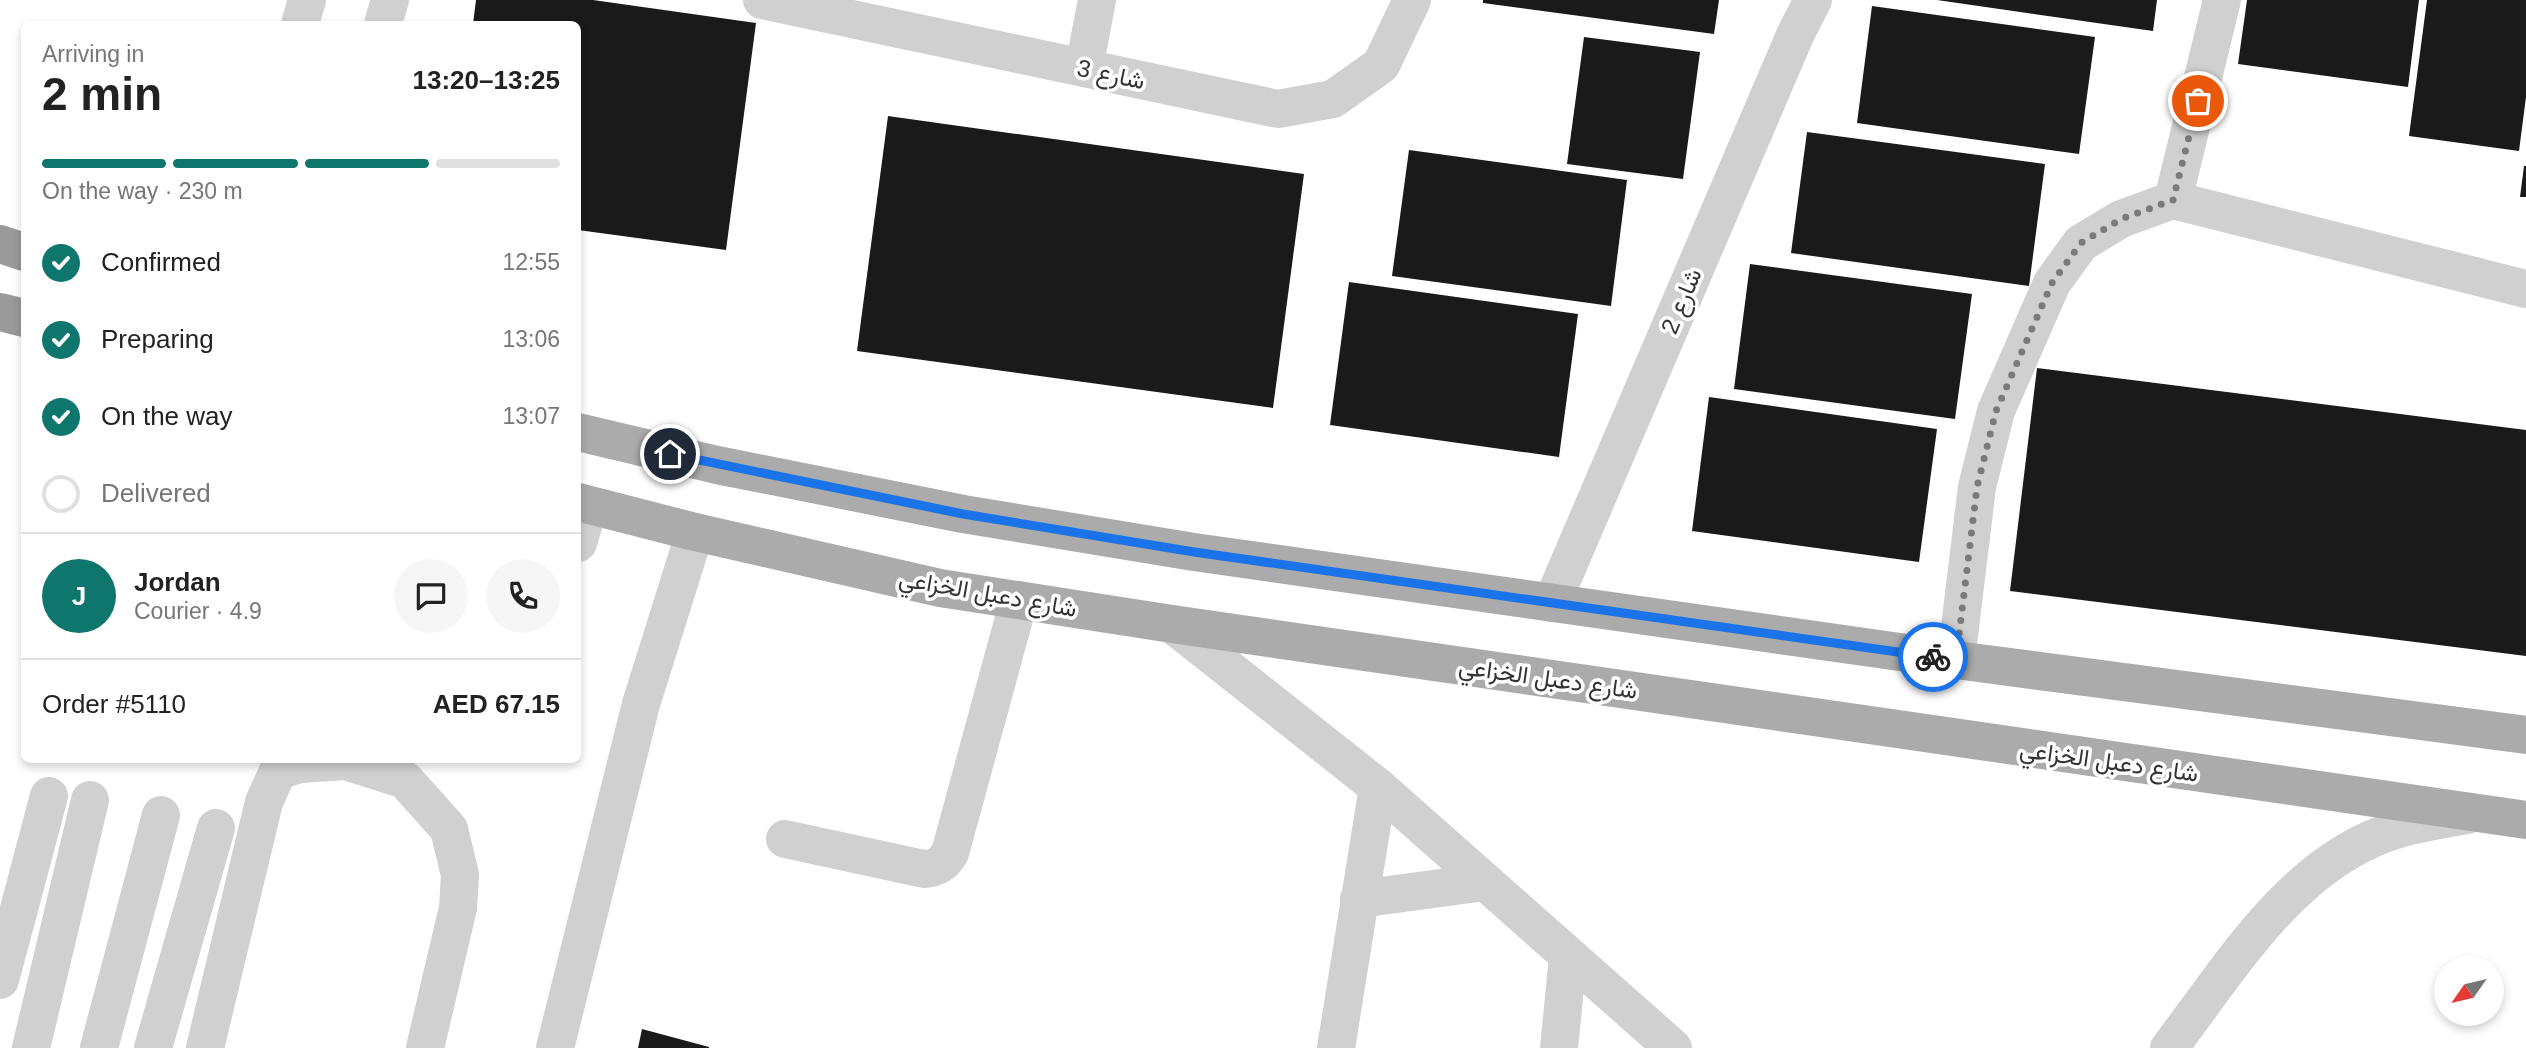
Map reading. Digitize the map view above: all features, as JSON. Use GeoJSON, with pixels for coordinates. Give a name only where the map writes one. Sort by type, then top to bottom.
{"type":"FeatureCollection","features":[{"type":"Feature","properties":{"kind":"highway"},"geometry":{"type":"LineString","coordinates":[[0,242],[21,251]]}},
{"type":"Feature","properties":{"kind":"highway"},"geometry":{"type":"LineString","coordinates":[[0,312],[21,317]]}},
{"type":"Feature","properties":{"kind":"main road"},"geometry":{"type":"LineString","coordinates":[[581,433],[717,465],[963,514],[1194,552],[1956,660],[2526,735]]}},
{"type":"Feature","properties":{"kind":"main road","name":"شارع دعبل الخزاعي"},"geometry":{"type":"LineString","coordinates":[[583,503],[695,532],[940,588],[2526,820]]}},
{"type":"Feature","properties":{"kind":"street"},"geometry":{"type":"LineString","coordinates":[[301,21],[307,0]]}},
{"type":"Feature","properties":{"kind":"street"},"geometry":{"type":"LineString","coordinates":[[384,21],[390,0]]}},
{"type":"Feature","properties":{"kind":"street","name":"شارع 3"},"geometry":{"type":"LineString","coordinates":[[762,0],[849,9],[1084,68],[1278,109],[1333,99],[1381,65],[1412,0]]}},
{"type":"Feature","properties":{"kind":"street"},"geometry":{"type":"LineString","coordinates":[[1084,68],[1097,0]]}},
{"type":"Feature","properties":{"kind":"street","name":"شارع 2"},"geometry":{"type":"LineString","coordinates":[[1552,603],[1796,33],[1813,0]]}},
{"type":"Feature","properties":{"kind":"street"},"geometry":{"type":"LineString","coordinates":[[2173,200],[2222,0]]}},
{"type":"Feature","properties":{"kind":"street"},"geometry":{"type":"LineString","coordinates":[[1956,660],[1977,487],[1996,411],[2052,283],[2081,243],[2121,219],[2173,200],[2526,289]]}},
{"type":"Feature","properties":{"kind":"street"},"geometry":{"type":"LineString","coordinates":[[0,242],[21,239]]}},
{"type":"Feature","properties":{"kind":"street"},"geometry":{"type":"LineString","coordinates":[[555,1048],[641,704],[695,532]]}},
{"type":"Feature","properties":{"kind":"street"},"geometry":{"type":"LineString","coordinates":[[785,839],[924,869],[935,868],[944,862],[950,853],[1019,600]]}},
{"type":"Feature","properties":{"kind":"street"},"geometry":{"type":"LineString","coordinates":[[1172,624],[1378,787],[1673,1048]]}},
{"type":"Feature","properties":{"kind":"street"},"geometry":{"type":"LineString","coordinates":[[205,1048],[264,802],[278,771],[300,764],[315,763]]}},
{"type":"Feature","properties":{"kind":"street"},"geometry":{"type":"LineString","coordinates":[[351,763],[405,780],[449,829],[460,874],[458,908],[425,1048]]}},
{"type":"Feature","properties":{"kind":"street"},"geometry":{"type":"LineString","coordinates":[[1336,1048],[1378,787]]}},
{"type":"Feature","properties":{"kind":"street"},"geometry":{"type":"LineString","coordinates":[[0,980],[49,796]]}},
{"type":"Feature","properties":{"kind":"street"},"geometry":{"type":"LineString","coordinates":[[31,1048],[90,800]]}},
{"type":"Feature","properties":{"kind":"street"},"geometry":{"type":"LineString","coordinates":[[2169,1048],[2264,924],[2294,891],[2333,860],[2373,839],[2415,824],[2475,814]]}},
{"type":"Feature","properties":{"kind":"street"},"geometry":{"type":"LineString","coordinates":[[100,1048],[161,815]]}},
{"type":"Feature","properties":{"kind":"street"},"geometry":{"type":"LineString","coordinates":[[153,1048],[216,828]]}},
{"type":"Feature","properties":{"kind":"street"},"geometry":{"type":"LineString","coordinates":[[1359,899],[1485,882]]}},
{"type":"Feature","properties":{"kind":"street"},"geometry":{"type":"LineString","coordinates":[[1559,1048],[1568,957]]}},
{"type":"Feature","properties":{"kind":"building"},"geometry":{"type":"Polygon","coordinates":[[[476,0],[593,0],[756,23],[726,250],[581,230],[581,21],[473,21],[476,0]]]}},
{"type":"Feature","properties":{"kind":"building"},"geometry":{"type":"Polygon","coordinates":[[[1483,0],[1719,0],[1714,34],[1483,3],[1483,0]]]}},
{"type":"Feature","properties":{"kind":"building"},"geometry":{"type":"Polygon","coordinates":[[[1937,0],[2157,0],[2153,31],[1937,0]]]}},
{"type":"Feature","properties":{"kind":"building"},"geometry":{"type":"Polygon","coordinates":[[[2247,0],[2419,0],[2408,87],[2238,64],[2247,0]]]}},
{"type":"Feature","properties":{"kind":"building"},"geometry":{"type":"Polygon","coordinates":[[[2427,0],[2526,0],[2526,97],[2519,151],[2409,136],[2427,0]]]}},
{"type":"Feature","properties":{"kind":"building"},"geometry":{"type":"Polygon","coordinates":[[[1872,6],[2095,37],[2079,154],[1857,123],[1872,6]]]}},
{"type":"Feature","properties":{"kind":"building"},"geometry":{"type":"Polygon","coordinates":[[[1584,37],[1700,52],[1683,179],[1567,164],[1584,37]]]}},
{"type":"Feature","properties":{"kind":"building"},"geometry":{"type":"Polygon","coordinates":[[[888,116],[1304,174],[1273,408],[857,351],[888,116]]]}},
{"type":"Feature","properties":{"kind":"building"},"geometry":{"type":"Polygon","coordinates":[[[1807,132],[2045,164],[2029,286],[1791,253],[1807,132]]]}},
{"type":"Feature","properties":{"kind":"building"},"geometry":{"type":"Polygon","coordinates":[[[1409,150],[1627,180],[1611,306],[1392,276],[1409,150]]]}},
{"type":"Feature","properties":{"kind":"building"},"geometry":{"type":"Polygon","coordinates":[[[2524,166],[2526,197],[2520,197],[2524,166]]]}},
{"type":"Feature","properties":{"kind":"building"},"geometry":{"type":"Polygon","coordinates":[[[1750,264],[1972,294],[1955,419],[1734,389],[1750,264]]]}},
{"type":"Feature","properties":{"kind":"building"},"geometry":{"type":"Polygon","coordinates":[[[1349,282],[1578,314],[1559,457],[1330,425],[1349,282]]]}},
{"type":"Feature","properties":{"kind":"building"},"geometry":{"type":"Polygon","coordinates":[[[2037,368],[2526,430],[2526,656],[2010,591],[2037,368]]]}},
{"type":"Feature","properties":{"kind":"building"},"geometry":{"type":"Polygon","coordinates":[[[1709,397],[1937,429],[1919,562],[1692,531],[1709,397]]]}},
{"type":"Feature","properties":{"kind":"building"},"geometry":{"type":"Polygon","coordinates":[[[642,1029],[709,1047],[709,1048],[638,1048],[642,1029]]]}},
{"type":"Feature","properties":{"kind":"way so far"},"geometry":{"type":"LineString","coordinates":[[1933,657],[1956,660],[1977,487],[1996,411],[2052,283],[2081,243],[2121,219],[2173,200],[2198,101]]}},
{"type":"Feature","properties":{"kind":"route"},"geometry":{"type":"LineString","coordinates":[[670,454],[963,514],[1194,552],[1933,657]]}}]}
